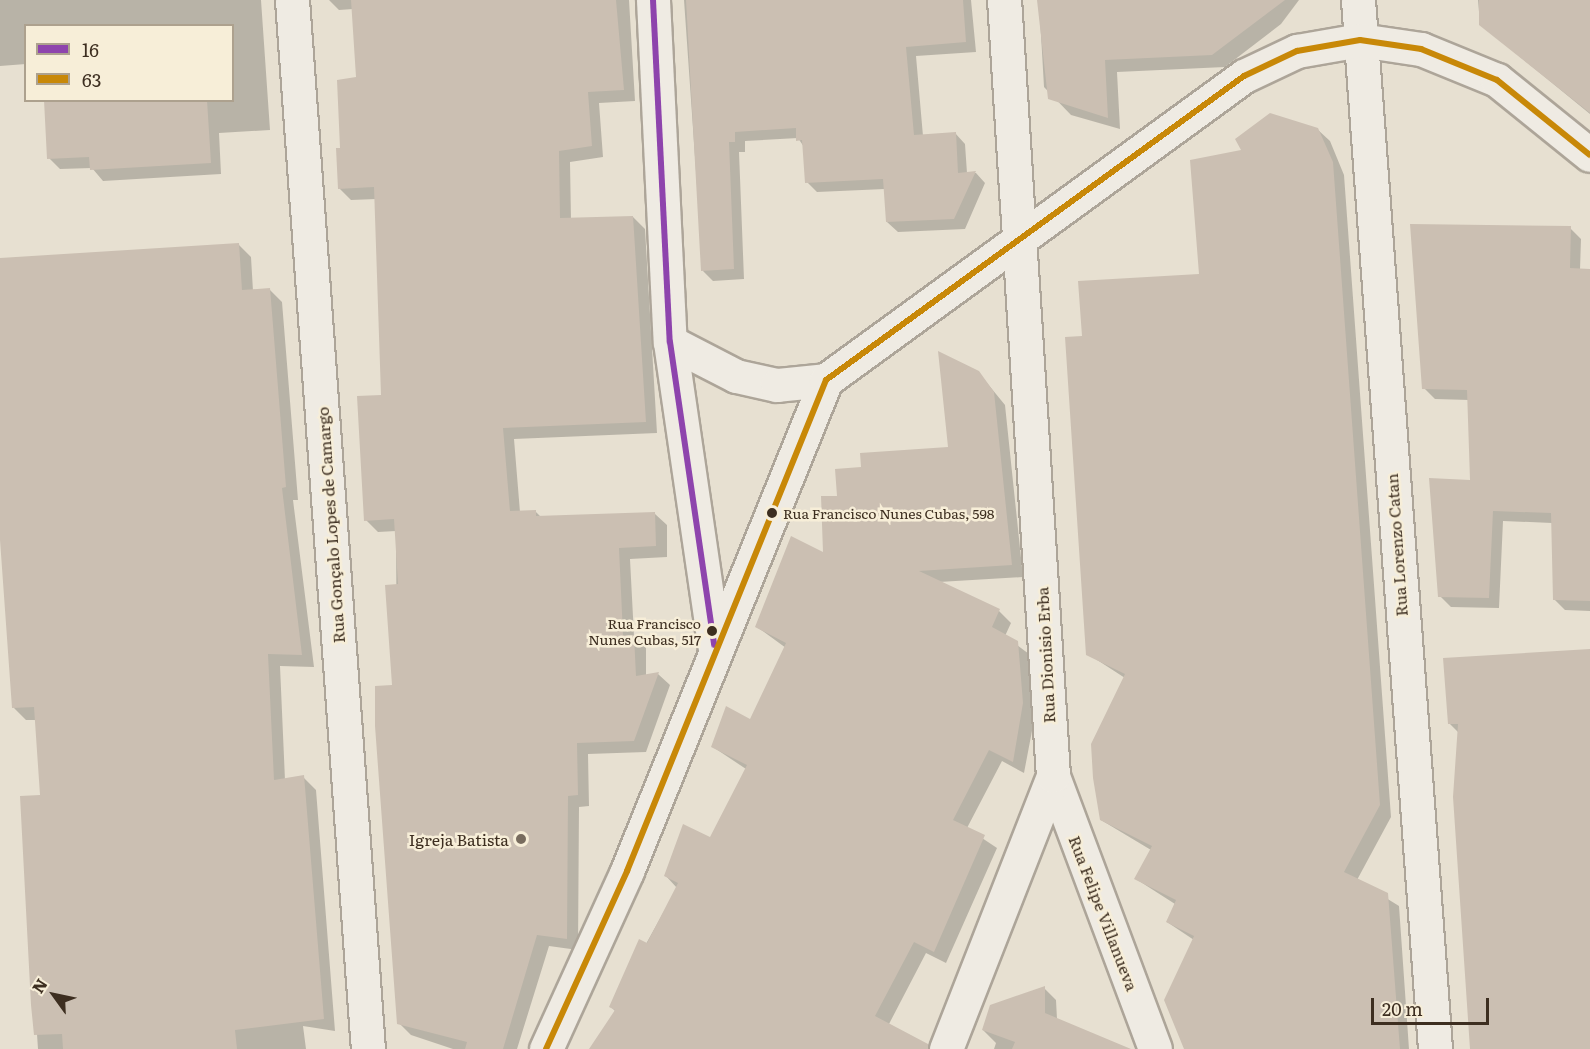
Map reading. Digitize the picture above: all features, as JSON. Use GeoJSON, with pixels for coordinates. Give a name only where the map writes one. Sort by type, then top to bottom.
{"type":"FeatureCollection","features":[{"type":"Feature","properties":{"kind":"street","name":"Rua Gonçalo Lopes de Camargo"},"geometry":{"type":"LineString","coordinates":[[292,0],[368,1049]]}},
{"type":"Feature","properties":{"kind":"street"},"geometry":{"type":"LineString","coordinates":[[653,0],[670,342],[714,645]]}},
{"type":"Feature","properties":{"kind":"street","name":"Rua Dionisio Erba"},"geometry":{"type":"LineString","coordinates":[[946,1049],[1053,776],[1004,0]]}},
{"type":"Feature","properties":{"kind":"street","name":"Rua Lorenzo Catan"},"geometry":{"type":"LineString","coordinates":[[1358,0],[1435,1049]]}},
{"type":"Feature","properties":{"kind":"street"},"geometry":{"type":"LineString","coordinates":[[670,342],[736,376],[777,385],[826,380],[1020,242],[1244,76],[1297,51],[1360,40],[1421,50],[1497,80],[1590,155]]}},
{"type":"Feature","properties":{"kind":"street"},"geometry":{"type":"LineString","coordinates":[[546,1049],[627,871],[714,645],[826,380]]}},
{"type":"Feature","properties":{"kind":"street","name":"Rua Felipe Villanueva"},"geometry":{"type":"LineString","coordinates":[[1053,776],[1155,1049]]}},
{"type":"Feature","properties":{"kind":"building"},"geometry":{"type":"Polygon","coordinates":[[[351,0],[616,0],[624,90],[588,92],[592,146],[559,151],[560,218],[633,216],[646,422],[503,428],[510,511],[536,510],[536,516],[655,512],[656,546],[619,548],[623,635],[634,635],[636,676],[659,672],[634,741],[577,743],[578,795],[568,796],[567,939],[537,935],[503,1049],[465,1049],[467,1042],[397,1024],[375,726],[375,686],[392,685],[385,585],[398,584],[394,519],[364,521],[357,396],[381,395],[374,187],[338,189],[336,148],[340,148],[337,80],[356,77],[351,0]]]}},
{"type":"Feature","properties":{"kind":"building"},"geometry":{"type":"Polygon","coordinates":[[[686,0],[963,0],[966,42],[906,47],[914,135],[956,132],[958,173],[976,171],[954,219],[886,222],[883,179],[805,183],[802,140],[796,141],[796,128],[735,132],[735,142],[729,142],[734,269],[701,271],[686,0]]]}},
{"type":"Feature","properties":{"kind":"building"},"geometry":{"type":"Polygon","coordinates":[[[1037,0],[1285,0],[1212,55],[1105,60],[1108,118],[1048,99],[1037,0]]]}},
{"type":"Feature","properties":{"kind":"building"},"geometry":{"type":"Polygon","coordinates":[[[1479,0],[1590,0],[1590,113],[1479,25],[1479,0]]]}},
{"type":"Feature","properties":{"kind":"building"},"geometry":{"type":"Polygon","coordinates":[[[44,102],[207,102],[211,163],[90,170],[89,157],[47,159],[44,102]]]}},
{"type":"Feature","properties":{"kind":"building"},"geometry":{"type":"Polygon","coordinates":[[[1270,113],[1318,128],[1333,162],[1380,805],[1344,872],[1388,893],[1400,1049],[1184,1049],[1164,1000],[1194,936],[1166,922],[1176,900],[1134,879],[1152,846],[1100,820],[1093,778],[1091,744],[1125,674],[1086,655],[1065,337],[1082,336],[1078,281],[1199,274],[1190,160],[1241,150],[1235,139],[1270,113]]]}},
{"type":"Feature","properties":{"kind":"building"},"geometry":{"type":"Polygon","coordinates":[[[1410,224],[1571,226],[1570,268],[1590,269],[1590,601],[1553,600],[1551,513],[1493,511],[1489,598],[1438,597],[1429,478],[1470,480],[1467,390],[1422,389],[1410,224]]]}},
{"type":"Feature","properties":{"kind":"building"},"geometry":{"type":"Polygon","coordinates":[[[239,243],[242,290],[270,288],[286,487],[282,488],[302,655],[268,654],[274,780],[304,775],[324,1019],[235,1030],[237,1049],[63,1049],[62,1034],[34,1035],[31,1005],[20,796],[40,795],[34,707],[12,708],[0,540],[0,258],[239,243]]]}},
{"type":"Feature","properties":{"kind":"building"},"geometry":{"type":"Polygon","coordinates":[[[938,351],[979,371],[994,392],[1012,565],[919,571],[1000,609],[992,627],[1018,641],[1023,703],[1013,762],[989,750],[953,820],[985,835],[934,952],[914,942],[875,1016],[928,1044],[928,1049],[589,1049],[615,1010],[609,1007],[639,939],[647,943],[678,883],[664,876],[683,824],[710,837],[747,765],[711,747],[726,706],[750,719],[786,643],[755,627],[791,536],[823,552],[821,496],[837,496],[835,469],[861,467],[860,453],[948,447],[938,351]]]}},
{"type":"Feature","properties":{"kind":"building"},"geometry":{"type":"Polygon","coordinates":[[[1590,649],[1590,1049],[1470,1049],[1453,797],[1458,724],[1448,724],[1443,658],[1590,649]]]}},
{"type":"Feature","properties":{"kind":"building"},"geometry":{"type":"Polygon","coordinates":[[[1045,986],[1045,1013],[1131,1049],[1012,1049],[1015,1042],[982,1030],[990,1005],[1045,986]]]}},
{"type":"Feature","properties":{"kind":"transit line","name":"16"},"geometry":{"type":"LineString","coordinates":[[653,0],[670,342],[714,645]]}},
{"type":"Feature","properties":{"kind":"transit line","name":"63"},"geometry":{"type":"LineString","coordinates":[[546,1049],[627,871],[826,380],[1244,76],[1297,51],[1360,40],[1421,49],[1497,80],[1590,155]]}},
{"type":"Feature","properties":{"kind":"place","name":"Rua Francisco Nunes Cubas, 598"},"geometry":{"type":"Point","coordinates":[772,513]}},
{"type":"Feature","properties":{"kind":"place","name":"Rua Francisco Nunes Cubas, 517"},"geometry":{"type":"Point","coordinates":[712,631]}},
{"type":"Feature","properties":{"kind":"place","name":"Igreja Batista"},"geometry":{"type":"Point","coordinates":[521,839]}}]}
